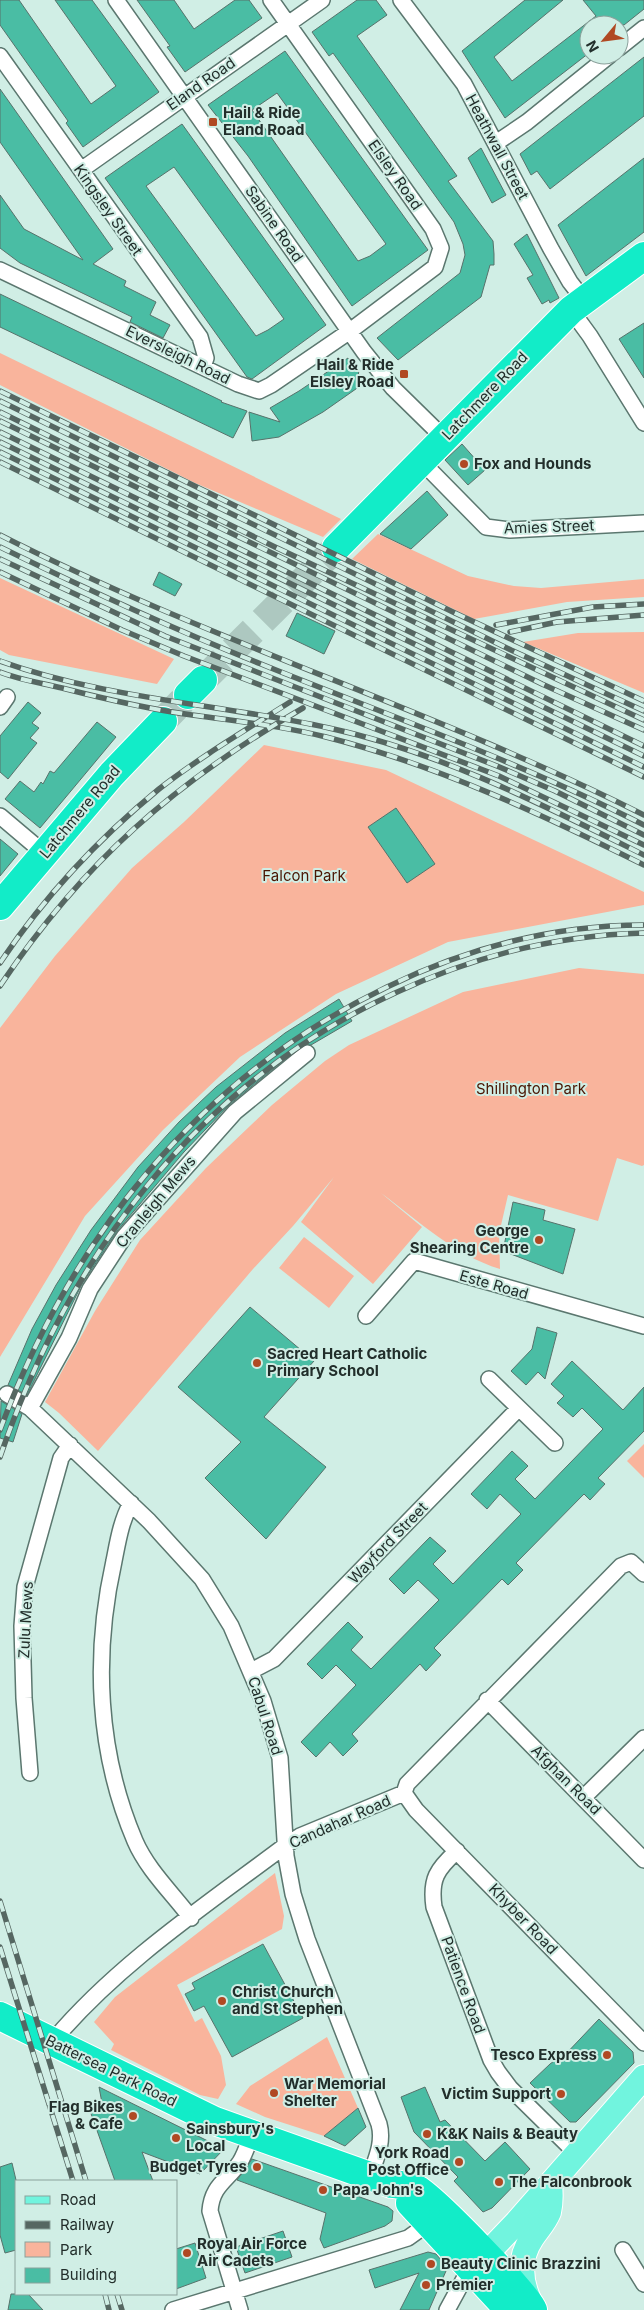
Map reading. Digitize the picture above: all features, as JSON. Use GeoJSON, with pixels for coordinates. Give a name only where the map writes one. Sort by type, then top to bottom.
{"type":"FeatureCollection","features":[{"type":"Feature","properties":{"kind":"highway","name":"Latchmere Road"},"geometry":{"type":"LineString","coordinates":[[336,548],[577,305],[644,256]]}},
{"type":"Feature","properties":{"kind":"highway","name":"Latchmere Road"},"geometry":{"type":"LineString","coordinates":[[0,906],[112,774],[163,721]]}},
{"type":"Feature","properties":{"kind":"highway","name":"Battersea Park Road"},"geometry":{"type":"LineString","coordinates":[[0,2016],[215,2122],[381,2180],[416,2188],[447,2215],[479,2262]]}},
{"type":"Feature","properties":{"kind":"highway","name":"Battersea Park Road"},"geometry":{"type":"LineString","coordinates":[[381,2180],[429,2224],[479,2262]]}},
{"type":"Feature","properties":{"kind":"highway"},"geometry":{"type":"LineString","coordinates":[[479,2262],[525,2309]]}},
{"type":"Feature","properties":{"kind":"main road"},"geometry":{"type":"LineString","coordinates":[[479,2262],[550,2185],[644,2077]]}},
{"type":"Feature","properties":{"kind":"main road"},"geometry":{"type":"LineString","coordinates":[[525,2309],[522,2262],[529,2242],[543,2225],[548,2212],[551,2199],[550,2185]]}},
{"type":"Feature","properties":{"kind":"street","name":"Sabine Road"},"geometry":{"type":"LineString","coordinates":[[116,0],[350,331],[393,388],[444,438]]}},
{"type":"Feature","properties":{"kind":"street","name":"Elsley Road"},"geometry":{"type":"LineString","coordinates":[[271,0],[433,230],[441,248],[438,263],[427,275],[350,331]]}},
{"type":"Feature","properties":{"kind":"street","name":"Eland Road"},"geometry":{"type":"LineString","coordinates":[[81,170],[322,0]]}},
{"type":"Feature","properties":{"kind":"street","name":"Heathwall Street"},"geometry":{"type":"LineString","coordinates":[[401,0],[464,84],[570,282],[577,305]]}},
{"type":"Feature","properties":{"kind":"street"},"geometry":{"type":"LineString","coordinates":[[629,40],[644,28]]}},
{"type":"Feature","properties":{"kind":"street","name":"Kingsley Street"},"geometry":{"type":"LineString","coordinates":[[0,56],[200,337],[206,358],[203,367]]}},
{"type":"Feature","properties":{"kind":"street"},"geometry":{"type":"LineString","coordinates":[[496,143],[527,122],[598,65]]}},
{"type":"Feature","properties":{"kind":"street","name":"Eversleigh Road"},"geometry":{"type":"LineString","coordinates":[[0,270],[247,387],[264,390],[350,331]]}},
{"type":"Feature","properties":{"kind":"street"},"geometry":{"type":"LineString","coordinates":[[577,305],[590,336],[644,422]]}},
{"type":"Feature","properties":{"kind":"street","name":"Amies Street"},"geometry":{"type":"LineString","coordinates":[[422,462],[486,527],[510,530],[644,523]]}},
{"type":"Feature","properties":{"kind":"street"},"geometry":{"type":"LineString","coordinates":[[0,816],[45,854]]}},
{"type":"Feature","properties":{"kind":"street","name":"Cranleigh Mews"},"geometry":{"type":"LineString","coordinates":[[30,1408],[69,1338],[90,1288],[124,1237],[235,1112],[308,1053]]}},
{"type":"Feature","properties":{"kind":"street","name":"Este Road"},"geometry":{"type":"LineString","coordinates":[[366,1316],[414,1261],[644,1326]]}},
{"type":"Feature","properties":{"kind":"street"},"geometry":{"type":"LineString","coordinates":[[489,1379],[555,1443]]}},
{"type":"Feature","properties":{"kind":"street","name":"Cabul Road"},"geometry":{"type":"LineString","coordinates":[[7,1394],[30,1408],[131,1503],[202,1579],[231,1626],[269,1717],[280,1758],[286,1845],[293,1894],[307,1939],[382,2134],[379,2151],[381,2180]]}},
{"type":"Feature","properties":{"kind":"street","name":"Wayford Street"},"geometry":{"type":"LineString","coordinates":[[251,1671],[274,1659],[518,1409]]}},
{"type":"Feature","properties":{"kind":"street","name":"Zulu Mews"},"geometry":{"type":"LineString","coordinates":[[30,1773],[22,1626],[25,1587],[61,1458],[70,1444]]}},
{"type":"Feature","properties":{"kind":"street"},"geometry":{"type":"LineString","coordinates":[[131,1503],[125,1513],[121,1530],[111,1576],[104,1625],[100,1678],[109,1760],[122,1807],[135,1842],[144,1857],[191,1918]]}},
{"type":"Feature","properties":{"kind":"street","name":"Candahar Road"},"geometry":{"type":"LineString","coordinates":[[52,2042],[99,1992],[286,1845],[300,1836],[404,1793],[407,1784],[487,1700],[621,1566],[631,1562],[644,1574]]}},
{"type":"Feature","properties":{"kind":"street","name":"Afghan Road"},"geometry":{"type":"LineString","coordinates":[[487,1700],[644,1860]]}},
{"type":"Feature","properties":{"kind":"street"},"geometry":{"type":"LineString","coordinates":[[584,1797],[644,1738]]}},
{"type":"Feature","properties":{"kind":"street","name":"Khyber Road"},"geometry":{"type":"LineString","coordinates":[[404,1793],[416,1810],[644,2043]]}},
{"type":"Feature","properties":{"kind":"street","name":"Patience Road"},"geometry":{"type":"LineString","coordinates":[[457,1851],[437,1872],[432,1891],[434,1906],[491,2060],[510,2088],[577,2154]]}},
{"type":"Feature","properties":{"kind":"street"},"geometry":{"type":"LineString","coordinates":[[240,2310],[210,2211],[211,2199],[218,2187],[239,2162],[251,2136]]}},
{"type":"Feature","properties":{"kind":"street"},"geometry":{"type":"LineString","coordinates":[[173,2310],[408,2238],[429,2224]]}},
{"type":"Feature","properties":{"kind":"street"},"geometry":{"type":"LineString","coordinates":[[623,2250],[644,2284]]}},
{"type":"Feature","properties":{"kind":"street"},"geometry":{"type":"LineString","coordinates":[[447,2310],[465,2277],[479,2262]]}},
{"type":"Feature","properties":{"kind":"green space"},"geometry":{"type":"Polygon","coordinates":[[[0,353],[341,519],[323,537],[195,483],[0,385],[0,353]]]}},
{"type":"Feature","properties":{"kind":"green space"},"geometry":{"type":"Polygon","coordinates":[[[378,534],[468,576],[514,586],[541,588],[644,579],[644,597],[567,602],[474,619],[352,559],[378,534]]]}},
{"type":"Feature","properties":{"kind":"green space"},"geometry":{"type":"Polygon","coordinates":[[[0,578],[174,659],[157,684],[9,655],[0,650],[0,578]]]}},
{"type":"Feature","properties":{"kind":"green space"},"geometry":{"type":"Polygon","coordinates":[[[644,632],[644,693],[523,642],[578,633],[644,632]]]}},
{"type":"Feature","properties":{"kind":"green space","name":"Falcon Park"},"geometry":{"type":"Polygon","coordinates":[[[264,745],[386,770],[644,892],[644,905],[448,942],[336,994],[240,1057],[163,1130],[85,1216],[0,1357],[0,1028],[55,956],[132,868],[184,822],[264,745]]]}},
{"type":"Feature","properties":{"kind":"green space","name":"Shillington Park"},"geometry":{"type":"Polygon","coordinates":[[[579,968],[644,974],[644,1165],[617,1158],[598,1221],[508,1195],[499,1234],[500,1269],[483,1263],[452,1246],[381,1193],[422,1227],[373,1284],[301,1222],[334,1177],[98,1451],[45,1402],[95,1311],[140,1240],[206,1168],[272,1105],[325,1061],[349,1045],[463,992],[579,968]]]}},
{"type":"Feature","properties":{"kind":"green space"},"geometry":{"type":"Polygon","coordinates":[[[304,1237],[354,1276],[329,1308],[279,1268],[304,1237]]]}},
{"type":"Feature","properties":{"kind":"green space"},"geometry":{"type":"Polygon","coordinates":[[[644,1444],[644,1478],[627,1461],[644,1444]]]}},
{"type":"Feature","properties":{"kind":"green space"},"geometry":{"type":"Polygon","coordinates":[[[275,1873],[284,1916],[282,1929],[177,1985],[195,2022],[202,2018],[221,2056],[226,2085],[218,2099],[200,2095],[111,2050],[114,2044],[94,2022],[115,1997],[275,1873]]]}},
{"type":"Feature","properties":{"kind":"green space"},"geometry":{"type":"Polygon","coordinates":[[[327,2037],[358,2108],[324,2136],[265,2117],[236,2104],[250,2086],[327,2037]]]}},
{"type":"Feature","properties":{"kind":"building"},"geometry":{"type":"Polygon","coordinates":[[[0,0],[19,0],[91,104],[116,86],[55,0],[92,0],[159,92],[83,147],[66,123],[68,121],[0,25],[0,0]]]}},
{"type":"Feature","properties":{"kind":"building"},"geometry":{"type":"Polygon","coordinates":[[[137,0],[174,0],[194,29],[235,0],[249,0],[262,18],[185,72],[167,47],[170,46],[137,0]]]}},
{"type":"Feature","properties":{"kind":"building"},"geometry":{"type":"Polygon","coordinates":[[[357,0],[376,0],[387,15],[357,36],[457,176],[448,181],[493,241],[494,265],[490,265],[481,297],[398,360],[377,338],[460,273],[465,255],[463,244],[454,222],[333,53],[329,56],[312,32],[357,0]]]}},
{"type":"Feature","properties":{"kind":"building"},"geometry":{"type":"Polygon","coordinates":[[[525,0],[563,0],[494,57],[512,81],[579,29],[579,61],[505,118],[462,51],[525,0]]]}},
{"type":"Feature","properties":{"kind":"building"},"geometry":{"type":"Polygon","coordinates":[[[583,0],[644,0],[644,9],[629,21],[629,15],[595,15],[583,0]]]}},
{"type":"Feature","properties":{"kind":"building"},"geometry":{"type":"Polygon","coordinates":[[[285,51],[428,250],[352,306],[248,156],[208,105],[285,51]],[[277,93],[252,110],[358,261],[370,256],[386,244],[277,93]]]}},
{"type":"Feature","properties":{"kind":"building"},"geometry":{"type":"Polygon","coordinates":[[[644,57],[644,116],[550,189],[537,171],[531,175],[520,154],[644,57]]]}},
{"type":"Feature","properties":{"kind":"building"},"geometry":{"type":"Polygon","coordinates":[[[0,89],[113,249],[93,264],[126,281],[124,286],[156,302],[150,315],[170,325],[163,338],[130,322],[132,317],[20,263],[0,248],[0,195],[24,229],[83,260],[0,142],[0,89]]]}},
{"type":"Feature","properties":{"kind":"building"},"geometry":{"type":"Polygon","coordinates":[[[182,124],[326,325],[252,379],[247,377],[105,178],[182,124]],[[174,167],[146,186],[256,336],[284,319],[174,167]]]}},
{"type":"Feature","properties":{"kind":"building"},"geometry":{"type":"Polygon","coordinates":[[[481,148],[506,195],[492,203],[468,158],[481,148]]]}},
{"type":"Feature","properties":{"kind":"building"},"geometry":{"type":"Polygon","coordinates":[[[644,158],[644,232],[586,276],[558,225],[644,158]]]}},
{"type":"Feature","properties":{"kind":"building"},"geometry":{"type":"Polygon","coordinates":[[[527,234],[559,298],[550,303],[549,300],[542,304],[527,278],[533,275],[514,244],[527,234]]]}},
{"type":"Feature","properties":{"kind":"building"},"geometry":{"type":"Polygon","coordinates":[[[0,294],[221,402],[247,411],[233,438],[0,327],[0,294]]]}},
{"type":"Feature","properties":{"kind":"building"},"geometry":{"type":"Polygon","coordinates":[[[644,323],[644,378],[619,339],[644,323]]]}},
{"type":"Feature","properties":{"kind":"building"},"geometry":{"type":"Polygon","coordinates":[[[348,358],[359,373],[357,375],[363,384],[323,412],[279,437],[252,441],[249,412],[280,422],[270,408],[348,358]]]}},
{"type":"Feature","properties":{"kind":"building"},"geometry":{"type":"Polygon","coordinates":[[[462,444],[485,470],[468,485],[445,460],[462,444]]]}},
{"type":"Feature","properties":{"kind":"building"},"geometry":{"type":"Polygon","coordinates":[[[427,491],[448,515],[411,549],[380,534],[427,491]]]}},
{"type":"Feature","properties":{"kind":"building"},"geometry":{"type":"Polygon","coordinates":[[[159,572],[182,584],[175,596],[153,585],[159,572]]]}},
{"type":"Feature","properties":{"kind":"building"},"geometry":{"type":"Polygon","coordinates":[[[297,613],[335,631],[324,654],[286,636],[297,613]]]}},
{"type":"Feature","properties":{"kind":"building"},"geometry":{"type":"Polygon","coordinates":[[[28,702],[41,713],[32,723],[39,728],[30,738],[37,743],[8,779],[0,772],[0,736],[28,702]]]}},
{"type":"Feature","properties":{"kind":"building"},"geometry":{"type":"Polygon","coordinates":[[[97,722],[116,737],[40,828],[5,799],[20,781],[34,792],[41,782],[43,784],[50,771],[54,773],[97,722]]]}},
{"type":"Feature","properties":{"kind":"building"},"geometry":{"type":"Polygon","coordinates":[[[396,808],[435,864],[407,883],[368,827],[396,808]]]}},
{"type":"Feature","properties":{"kind":"building"},"geometry":{"type":"Polygon","coordinates":[[[0,839],[18,854],[0,876],[0,839]]]}},
{"type":"Feature","properties":{"kind":"building"},"geometry":{"type":"Polygon","coordinates":[[[339,999],[352,1021],[311,1045],[301,1046],[229,1105],[184,1152],[117,1231],[82,1284],[27,1395],[8,1385],[32,1329],[56,1285],[91,1230],[138,1167],[179,1122],[216,1087],[285,1033],[339,999]]]}},
{"type":"Feature","properties":{"kind":"building","name":"George Shearing Centre"},"geometry":{"type":"Polygon","coordinates":[[[513,1202],[545,1210],[543,1220],[575,1229],[563,1274],[503,1251],[513,1202]]]}},
{"type":"Feature","properties":{"kind":"building"},"geometry":{"type":"Polygon","coordinates":[[[250,1307],[314,1361],[264,1417],[326,1467],[266,1539],[205,1478],[241,1442],[178,1387],[250,1307]]]}},
{"type":"Feature","properties":{"kind":"building"},"geometry":{"type":"Polygon","coordinates":[[[537,1327],[557,1333],[545,1379],[538,1372],[526,1385],[511,1371],[532,1349],[537,1327]]]}},
{"type":"Feature","properties":{"kind":"building"},"geometry":{"type":"Polygon","coordinates":[[[572,1361],[623,1410],[644,1387],[644,1431],[598,1478],[605,1484],[590,1500],[584,1494],[516,1563],[523,1570],[508,1585],[502,1579],[434,1648],[441,1655],[426,1671],[420,1664],[352,1734],[358,1741],[343,1756],[330,1742],[316,1757],[301,1742],[356,1685],[336,1665],[322,1679],[307,1664],[348,1622],[363,1637],[351,1650],[371,1669],[439,1600],[418,1580],[404,1594],[389,1579],[430,1537],[446,1551],[433,1564],[453,1584],[521,1514],[500,1494],[487,1509],[471,1494],[512,1451],[528,1466],[515,1479],[535,1499],[603,1429],[582,1408],[573,1417],[557,1403],[564,1396],[551,1384],[572,1361]]]}},
{"type":"Feature","properties":{"kind":"building"},"geometry":{"type":"Polygon","coordinates":[[[1,1401],[22,1414],[13,1442],[0,1438],[1,1401]]]}},
{"type":"Feature","properties":{"kind":"building","name":"Christ Church and St Stephen"},"geometry":{"type":"Polygon","coordinates":[[[263,1944],[303,2018],[232,2057],[204,2006],[194,2011],[185,1994],[195,1989],[192,1983],[263,1944]]]}},
{"type":"Feature","properties":{"kind":"building"},"geometry":{"type":"Polygon","coordinates":[[[599,2019],[633,2052],[634,2063],[576,2122],[570,2122],[530,2083],[550,2064],[561,2056],[562,2058],[599,2019]]]}},
{"type":"Feature","properties":{"kind":"building"},"geometry":{"type":"Polygon","coordinates":[[[99,2087],[224,2149],[200,2174],[142,2152],[153,2180],[115,2180],[89,2108],[102,2103],[99,2087]]]}},
{"type":"Feature","properties":{"kind":"building"},"geometry":{"type":"Polygon","coordinates":[[[425,2087],[440,2122],[445,2120],[485,2161],[505,2142],[530,2169],[492,2208],[483,2212],[454,2181],[458,2177],[414,2132],[401,2097],[425,2087]]]}},
{"type":"Feature","properties":{"kind":"building"},"geometry":{"type":"Polygon","coordinates":[[[358,2108],[366,2127],[345,2146],[324,2136],[358,2108]]]}},
{"type":"Feature","properties":{"kind":"building"},"geometry":{"type":"Polygon","coordinates":[[[252,2159],[388,2207],[393,2211],[392,2221],[385,2226],[324,2248],[320,2239],[326,2213],[237,2180],[252,2159]]]}},
{"type":"Feature","properties":{"kind":"building"},"geometry":{"type":"Polygon","coordinates":[[[12,2163],[16,2180],[15,2250],[5,2253],[0,2235],[0,2167],[12,2163]]]}},
{"type":"Feature","properties":{"kind":"building"},"geometry":{"type":"Polygon","coordinates":[[[283,2231],[292,2257],[245,2273],[236,2247],[283,2231]]]}},
{"type":"Feature","properties":{"kind":"building"},"geometry":{"type":"Polygon","coordinates":[[[195,2243],[206,2278],[178,2288],[178,2248],[195,2243]]]}},
{"type":"Feature","properties":{"kind":"building"},"geometry":{"type":"Polygon","coordinates":[[[428,2252],[436,2254],[442,2261],[446,2271],[429,2310],[400,2310],[419,2273],[375,2288],[369,2270],[428,2252]]]}},
{"type":"Feature","properties":{"kind":"building"},"geometry":{"type":"Polygon","coordinates":[[[11,2294],[15,2294],[29,2295],[43,2310],[8,2310],[11,2294]]]}},
{"type":"Feature","properties":{"kind":"tunnel"},"geometry":{"type":"LineString","coordinates":[[203,680],[336,548]]}},
{"type":"Feature","properties":{"kind":"tunnel"},"geometry":{"type":"LineString","coordinates":[[163,721],[188,695]]}},
{"type":"Feature","properties":{"kind":"railway"},"geometry":{"type":"LineString","coordinates":[[0,391],[455,613],[644,701]]}},
{"type":"Feature","properties":{"kind":"railway"},"geometry":{"type":"LineString","coordinates":[[0,401],[511,650],[644,711]]}},
{"type":"Feature","properties":{"kind":"railway"},"geometry":{"type":"LineString","coordinates":[[0,412],[275,547],[644,720]]}},
{"type":"Feature","properties":{"kind":"railway"},"geometry":{"type":"LineString","coordinates":[[0,421],[542,684],[644,730]]}},
{"type":"Feature","properties":{"kind":"railway"},"geometry":{"type":"LineString","coordinates":[[0,432],[644,746]]}},
{"type":"Feature","properties":{"kind":"railway"},"geometry":{"type":"LineString","coordinates":[[0,442],[644,756]]}},
{"type":"Feature","properties":{"kind":"railway"},"geometry":{"type":"LineString","coordinates":[[0,452],[644,767]]}},
{"type":"Feature","properties":{"kind":"railway"},"geometry":{"type":"LineString","coordinates":[[0,462],[644,777]]}},
{"type":"Feature","properties":{"kind":"railway"},"geometry":{"type":"LineString","coordinates":[[0,535],[159,609],[485,742],[565,777],[644,815]]}},
{"type":"Feature","properties":{"kind":"railway"},"geometry":{"type":"LineString","coordinates":[[0,547],[195,637],[502,760],[644,825]]}},
{"type":"Feature","properties":{"kind":"railway"},"geometry":{"type":"LineString","coordinates":[[0,559],[165,636],[497,766],[555,791],[644,835]]}},
{"type":"Feature","properties":{"kind":"railway"},"geometry":{"type":"LineString","coordinates":[[0,572],[122,630],[184,656],[499,776],[644,845]]}},
{"type":"Feature","properties":{"kind":"railway"},"geometry":{"type":"LineString","coordinates":[[496,625],[593,607],[644,604]]}},
{"type":"Feature","properties":{"kind":"railway"},"geometry":{"type":"LineString","coordinates":[[510,632],[557,622],[644,615]]}},
{"type":"Feature","properties":{"kind":"railway"},"geometry":{"type":"LineString","coordinates":[[0,661],[40,674],[122,693],[288,720],[370,738],[411,751],[490,782],[568,817],[644,855]]}},
{"type":"Feature","properties":{"kind":"railway"},"geometry":{"type":"LineString","coordinates":[[0,672],[127,703],[176,713],[293,730],[367,748],[488,792],[644,865]]}},
{"type":"Feature","properties":{"kind":"railway"},"geometry":{"type":"LineString","coordinates":[[0,963],[35,915],[73,870],[136,808],[191,766],[290,702]]}},
{"type":"Feature","properties":{"kind":"railway"},"geometry":{"type":"LineString","coordinates":[[0,986],[32,941],[64,901],[135,828],[213,765],[303,708]]}},
{"type":"Feature","properties":{"kind":"railway"},"geometry":{"type":"LineString","coordinates":[[0,1430],[30,1359],[64,1292],[104,1229],[150,1170],[200,1116],[257,1067],[319,1024],[387,987],[448,961],[512,941],[545,934],[578,929],[644,925]]}},
{"type":"Feature","properties":{"kind":"railway"},"geometry":{"type":"LineString","coordinates":[[0,1457],[29,1383],[63,1312],[103,1245],[149,1183],[201,1127],[259,1075],[324,1031],[395,993],[455,968],[486,958],[548,943],[580,938],[644,933]]}},
{"type":"Feature","properties":{"kind":"railway"},"geometry":{"type":"LineString","coordinates":[[0,1901],[86,2180]]}},
{"type":"Feature","properties":{"kind":"railway"},"geometry":{"type":"LineString","coordinates":[[0,1947],[73,2180]]}},
{"type":"Feature","properties":{"kind":"railway"},"geometry":{"type":"LineString","coordinates":[[105,2295],[109,2310]]}},
{"type":"Feature","properties":{"kind":"railway"},"geometry":{"type":"LineString","coordinates":[[117,2295],[122,2310]]}},
{"type":"Feature","properties":{"kind":"place","name":"Hail & Ride Eland Road"},"geometry":{"type":"Point","coordinates":[213,122]}},
{"type":"Feature","properties":{"kind":"place","name":"Hail & Ride Elsley Road"},"geometry":{"type":"Point","coordinates":[404,374]}},
{"type":"Feature","properties":{"kind":"place","name":"Fox and Hounds"},"geometry":{"type":"Point","coordinates":[464,464]}},
{"type":"Feature","properties":{"kind":"place","name":"George Shearing Centre"},"geometry":{"type":"Point","coordinates":[539,1240]}},
{"type":"Feature","properties":{"kind":"place","name":"Sacred Heart Catholic Primary School"},"geometry":{"type":"Point","coordinates":[257,1363]}},
{"type":"Feature","properties":{"kind":"place","name":"Christ Church and St Stephen"},"geometry":{"type":"Point","coordinates":[222,2001]}},
{"type":"Feature","properties":{"kind":"place","name":"Tesco Express"},"geometry":{"type":"Point","coordinates":[607,2055]}},
{"type":"Feature","properties":{"kind":"place","name":"War Memorial Shelter"},"geometry":{"type":"Point","coordinates":[274,2093]}},
{"type":"Feature","properties":{"kind":"place","name":"Victim Support"},"geometry":{"type":"Point","coordinates":[561,2094]}},
{"type":"Feature","properties":{"kind":"place","name":"Flag Bikes & Cafe"},"geometry":{"type":"Point","coordinates":[133,2116]}},
{"type":"Feature","properties":{"kind":"place","name":"K&K Nails & Beauty"},"geometry":{"type":"Point","coordinates":[427,2134]}},
{"type":"Feature","properties":{"kind":"place","name":"Sainsbury's Local"},"geometry":{"type":"Point","coordinates":[176,2138]}},
{"type":"Feature","properties":{"kind":"place","name":"York Road Post Office"},"geometry":{"type":"Point","coordinates":[459,2162]}},
{"type":"Feature","properties":{"kind":"place","name":"Budget Tyres"},"geometry":{"type":"Point","coordinates":[257,2167]}},
{"type":"Feature","properties":{"kind":"place","name":"The Falconbrook"},"geometry":{"type":"Point","coordinates":[499,2182]}},
{"type":"Feature","properties":{"kind":"place","name":"Papa John's"},"geometry":{"type":"Point","coordinates":[323,2190]}},
{"type":"Feature","properties":{"kind":"place","name":"Royal Air Force Air Cadets"},"geometry":{"type":"Point","coordinates":[187,2253]}},
{"type":"Feature","properties":{"kind":"place","name":"Beauty Clinic Brazzini"},"geometry":{"type":"Point","coordinates":[431,2264]}},
{"type":"Feature","properties":{"kind":"place","name":"Premier"},"geometry":{"type":"Point","coordinates":[426,2285]}}]}
